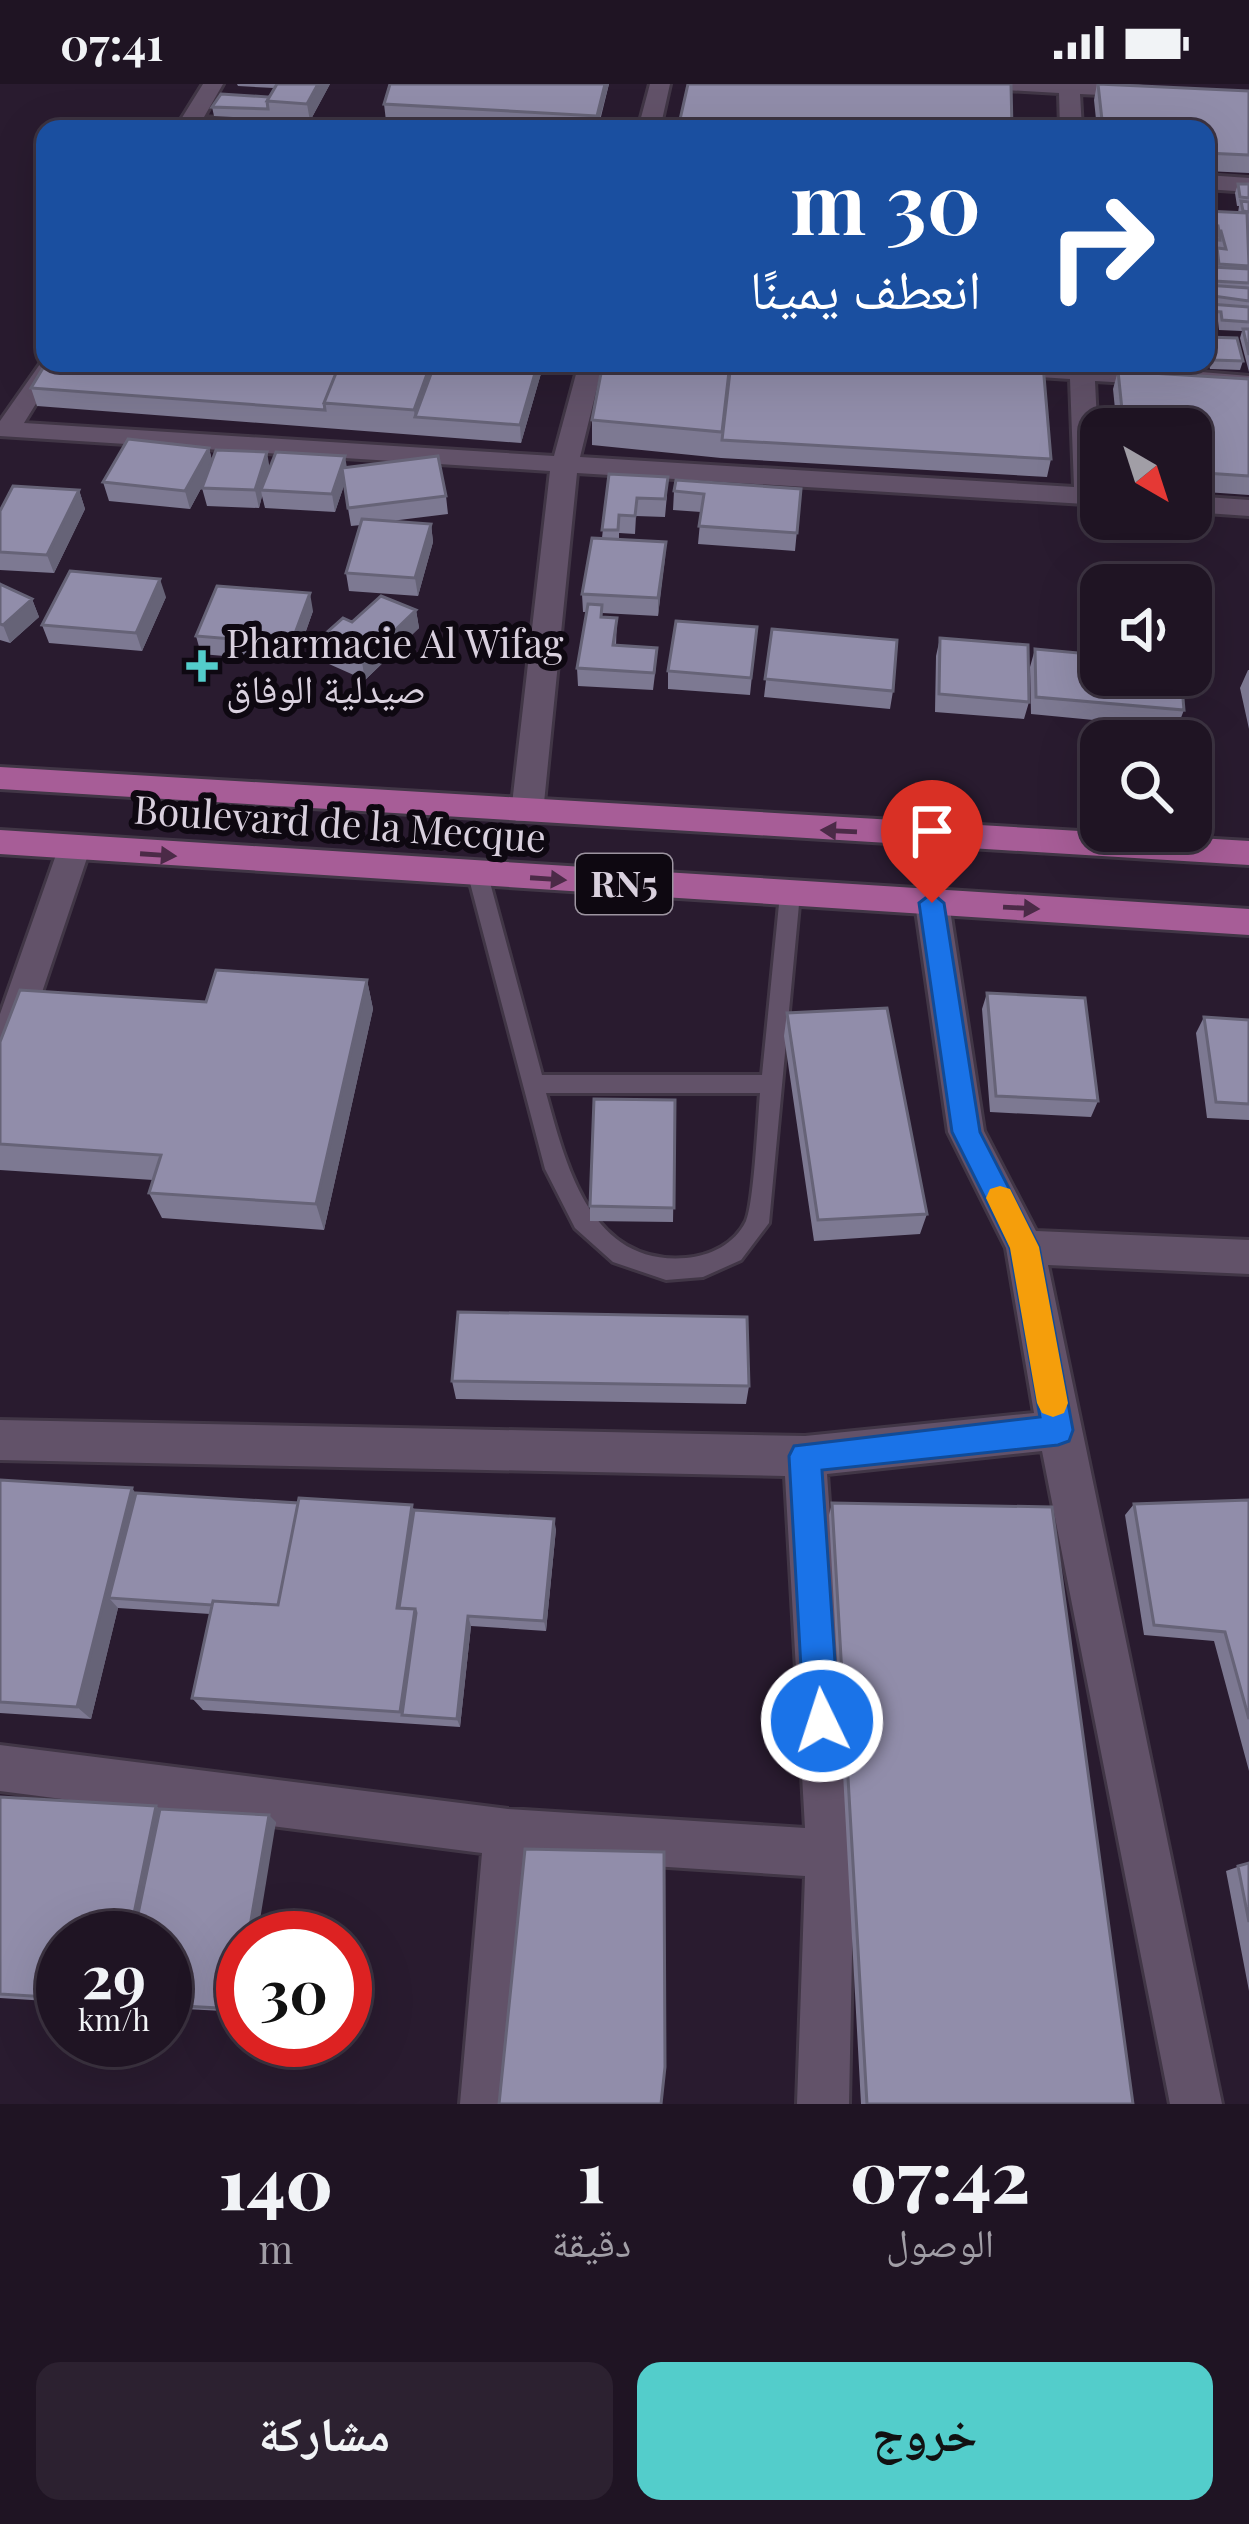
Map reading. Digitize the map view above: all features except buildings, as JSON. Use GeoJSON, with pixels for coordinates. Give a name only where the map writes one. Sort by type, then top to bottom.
{"type":"FeatureCollection","features":[{"type":"Feature","properties":{"kind":"main road","name":"Boulevard de la Mecque"},"geometry":{"type":"LineString","coordinates":[[0,778],[1249,853]]}},
{"type":"Feature","properties":{"kind":"main road","name":"Boulevard de la Mecque"},"geometry":{"type":"LineString","coordinates":[[0,842],[1249,922]]}},
{"type":"Feature","properties":{"kind":"street"},"geometry":{"type":"LineString","coordinates":[[192,120],[213,84]]}},
{"type":"Feature","properties":{"kind":"street"},"geometry":{"type":"LineString","coordinates":[[651,120],[660,84]]}},
{"type":"Feature","properties":{"kind":"street"},"geometry":{"type":"LineString","coordinates":[[1005,84],[1159,92]]}},
{"type":"Feature","properties":{"kind":"street"},"geometry":{"type":"LineString","coordinates":[[1069,87],[1071,120]]}},
{"type":"Feature","properties":{"kind":"street"},"geometry":{"type":"LineString","coordinates":[[1215,183],[1249,185]]}},
{"type":"Feature","properties":{"kind":"street"},"geometry":{"type":"LineString","coordinates":[[43,372],[7,430],[1080,495]]}},
{"type":"Feature","properties":{"kind":"street"},"geometry":{"type":"LineString","coordinates":[[527,813],[564,467],[589,372]]}},
{"type":"Feature","properties":{"kind":"street"},"geometry":{"type":"LineString","coordinates":[[1082,372],[1086,408]]}},
{"type":"Feature","properties":{"kind":"street"},"geometry":{"type":"LineString","coordinates":[[1130,372],[1249,382]]}},
{"type":"Feature","properties":{"kind":"street"},"geometry":{"type":"LineString","coordinates":[[1212,505],[1249,508]]}},
{"type":"Feature","properties":{"kind":"street"},"geometry":{"type":"LineString","coordinates":[[0,1064],[74,849]]}},
{"type":"Feature","properties":{"kind":"street"},"geometry":{"type":"LineString","coordinates":[[932,903],[966,1132],[1025,1247],[1196,2104]]}},
{"type":"Feature","properties":{"kind":"street"},"geometry":{"type":"LineString","coordinates":[[1025,1247],[1249,1257]]}},
{"type":"Feature","properties":{"kind":"street"},"geometry":{"type":"LineString","coordinates":[[0,1440],[805,1456],[1058,1430]]}},
{"type":"Feature","properties":{"kind":"street"},"geometry":{"type":"LineString","coordinates":[[805,1456],[830,1854],[823,2104]]}},
{"type":"Feature","properties":{"kind":"street"},"geometry":{"type":"LineString","coordinates":[[0,1768],[508,1832],[830,1854]]}},
{"type":"Feature","properties":{"kind":"street"},"geometry":{"type":"LineString","coordinates":[[487,2104],[508,1832]]}},
{"type":"Feature","properties":{"kind":"lane"},"geometry":{"type":"LineString","coordinates":[[478,874],[556,1169],[583,1221],[621,1255],[666,1270],[704,1267],[733,1252],[758,1223],[790,894]]}},
{"type":"Feature","properties":{"kind":"lane"},"geometry":{"type":"LineString","coordinates":[[533,1084],[771,1084]]}},
{"type":"Feature","properties":{"kind":"slow traffic"},"geometry":{"type":"LineString","coordinates":[[1000,1198],[1025,1247],[1053,1403]]}},
{"type":"Feature","properties":{"kind":"place","name":"Pharmacie Al Wifag صيدلية الوفاق"},"geometry":{"type":"Point","coordinates":[202,666]}},
{"type":"Feature","properties":{"kind":"route"},"geometry":{"type":"LineString","coordinates":[[822,1721],[805,1456],[1058,1430],[1025,1247],[966,1132],[932,903]]}}]}
